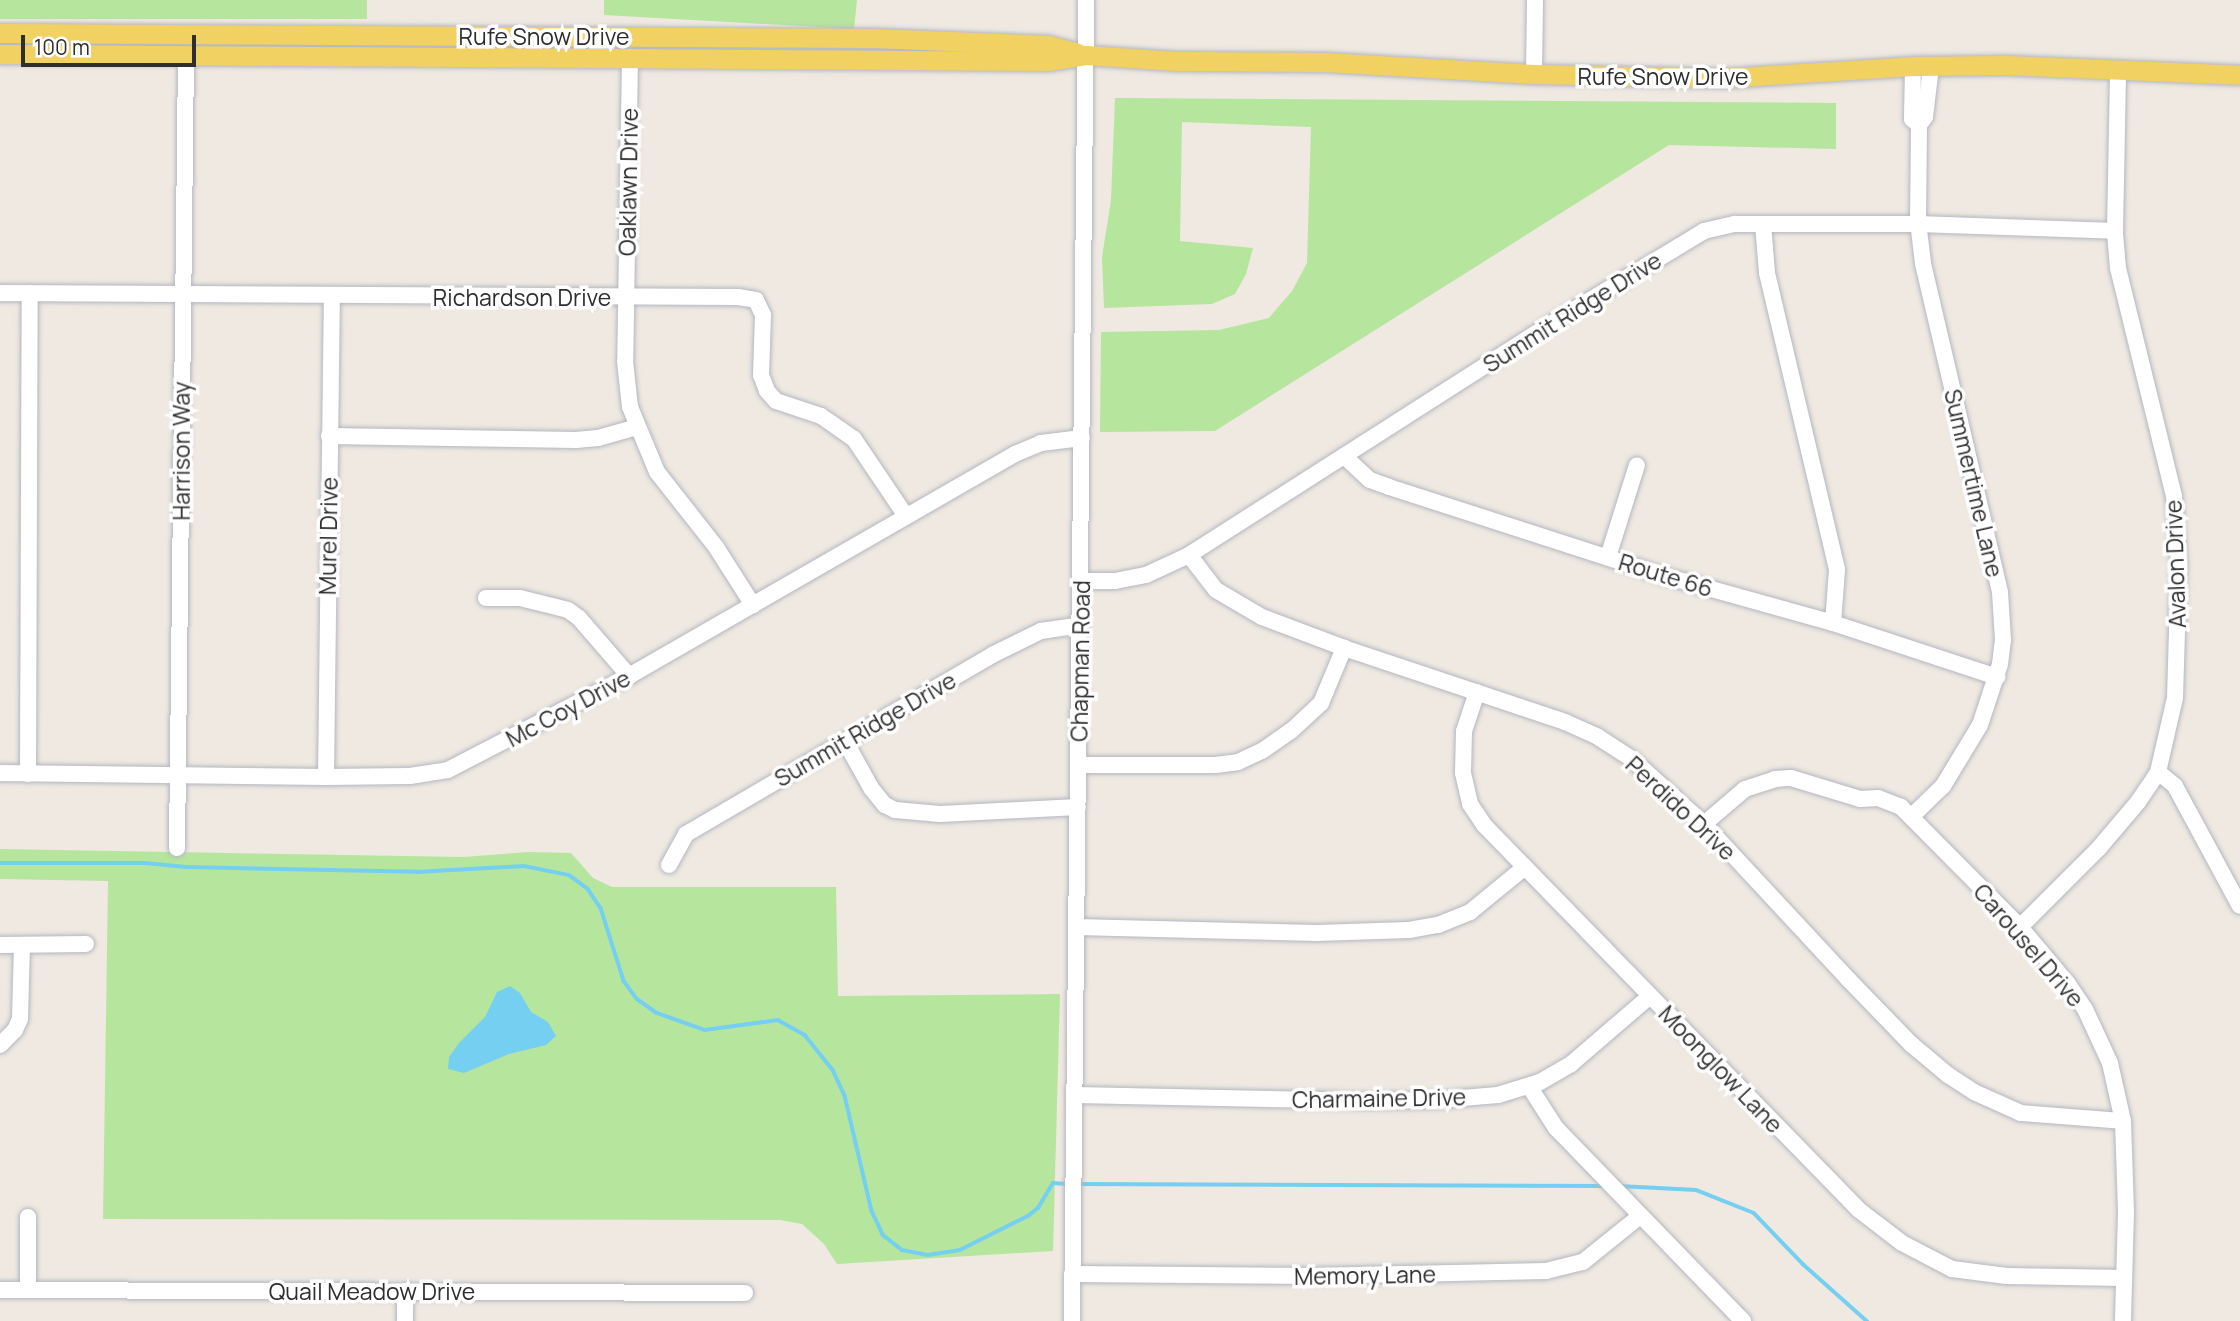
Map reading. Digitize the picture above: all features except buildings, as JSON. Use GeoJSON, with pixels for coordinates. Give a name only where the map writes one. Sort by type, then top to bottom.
{"type":"FeatureCollection","features":[{"type":"Feature","properties":{"kind":"main road","name":"Rufe Snow Drive"},"geometry":{"type":"LineString","coordinates":[[0,33],[874,38],[1048,45],[1086,55],[1176,61],[1325,62],[1535,74],[1724,78],[2006,65],[2240,75]]}},
{"type":"Feature","properties":{"kind":"main road","name":"Rufe Snow Drive"},"geometry":{"type":"LineString","coordinates":[[0,54],[1048,61],[1086,55]]}},
{"type":"Feature","properties":{"kind":"street","name":"Chapman Road"},"geometry":{"type":"LineString","coordinates":[[1072,1321],[1086,0]]}},
{"type":"Feature","properties":{"kind":"street"},"geometry":{"type":"LineString","coordinates":[[1535,0],[1535,74]]}},
{"type":"Feature","properties":{"kind":"street","name":"Harrison Way"},"geometry":{"type":"LineString","coordinates":[[177,848],[181,296],[186,55]]}},
{"type":"Feature","properties":{"kind":"street","name":"Oaklawn Drive"},"geometry":{"type":"LineString","coordinates":[[630,57],[626,387],[637,427],[657,472],[716,547],[753,605]]}},
{"type":"Feature","properties":{"kind":"street","name":"Summertime Lane"},"geometry":{"type":"LineString","coordinates":[[1912,816],[1943,786],[1980,725],[1997,677],[2003,640],[2000,592],[1935,317],[1918,224],[1919,125],[1925,117],[1922,67]]}},
{"type":"Feature","properties":{"kind":"street","name":"Avalon Drive"},"geometry":{"type":"LineString","coordinates":[[2020,928],[2099,848],[2158,772],[2175,698],[2179,615],[2174,496],[2118,268],[2115,231],[2118,69]]}},
{"type":"Feature","properties":{"kind":"street","name":"Summit Ridge Drive"},"geometry":{"type":"LineString","coordinates":[[1081,581],[1115,581],[1146,575],[1189,555],[1544,328],[1704,231],[1735,224],[1918,224],[2115,231]]}},
{"type":"Feature","properties":{"kind":"street"},"geometry":{"type":"LineString","coordinates":[[1763,224],[1767,272],[1837,570],[1833,623]]}},
{"type":"Feature","properties":{"kind":"street","name":"Richardson Drive"},"geometry":{"type":"LineString","coordinates":[[0,293],[181,296],[738,296],[756,300],[763,315],[761,375],[767,391],[776,401],[821,416],[854,439],[906,516]]}},
{"type":"Feature","properties":{"kind":"street"},"geometry":{"type":"LineString","coordinates":[[28,774],[30,293]]}},
{"type":"Feature","properties":{"kind":"street","name":"Murel Drive"},"geometry":{"type":"LineString","coordinates":[[326,777],[332,296]]}},
{"type":"Feature","properties":{"kind":"street"},"geometry":{"type":"LineString","coordinates":[[329,436],[576,440],[598,438],[637,427]]}},
{"type":"Feature","properties":{"kind":"street","name":"Mc Coy Drive"},"geometry":{"type":"LineString","coordinates":[[0,774],[326,777],[410,776],[448,770],[629,676],[1015,454],[1041,443],[1082,438]]}},
{"type":"Feature","properties":{"kind":"street","name":"Route 66"},"geometry":{"type":"LineString","coordinates":[[1344,456],[1356,470],[1388,487],[1608,557],[1833,623],[1997,677]]}},
{"type":"Feature","properties":{"kind":"street"},"geometry":{"type":"LineString","coordinates":[[1608,557],[1637,465]]}},
{"type":"Feature","properties":{"kind":"street","name":"Perdido Drive"},"geometry":{"type":"LineString","coordinates":[[1189,555],[1216,590],[1243,608],[1344,648],[1477,692],[1598,737],[1632,759],[1704,824],[1866,998],[1911,1044],[1948,1075],[1974,1092],[2021,1113],[2123,1121]]}},
{"type":"Feature","properties":{"kind":"street"},"geometry":{"type":"LineString","coordinates":[[486,598],[533,600],[568,610],[579,618],[629,676]]}},
{"type":"Feature","properties":{"kind":"street","name":"Summit Ridge Drive"},"geometry":{"type":"LineString","coordinates":[[669,865],[686,834],[845,741],[1023,639],[1041,631],[1081,625]]}},
{"type":"Feature","properties":{"kind":"street"},"geometry":{"type":"LineString","coordinates":[[1079,765],[1216,765],[1238,762],[1262,751],[1291,731],[1321,703],[1344,648]]}},
{"type":"Feature","properties":{"kind":"street","name":"Moonglow Lane"},"geometry":{"type":"LineString","coordinates":[[1477,692],[1464,731],[1463,773],[1466,791],[1483,825],[1859,1210],[1928,1259],[1974,1274],[2124,1278]]}},
{"type":"Feature","properties":{"kind":"street"},"geometry":{"type":"LineString","coordinates":[[845,741],[871,788],[885,805],[895,810],[940,814],[1078,807]]}},
{"type":"Feature","properties":{"kind":"street"},"geometry":{"type":"LineString","coordinates":[[2158,772],[2175,786],[2232,872],[2240,906]]}},
{"type":"Feature","properties":{"kind":"street","name":"Carousel Drive"},"geometry":{"type":"LineString","coordinates":[[1704,824],[1745,789],[1775,779],[1791,778],[1860,799],[1878,799],[1901,807],[2020,928],[2068,984],[2085,1009],[2110,1063],[2123,1121],[2123,1321]]}},
{"type":"Feature","properties":{"kind":"street"},"geometry":{"type":"LineString","coordinates":[[1076,927],[1317,933],[1409,930],[1438,925],[1470,912],[1525,867]]}},
{"type":"Feature","properties":{"kind":"street"},"geometry":{"type":"LineString","coordinates":[[0,945],[86,944]]}},
{"type":"Feature","properties":{"kind":"street"},"geometry":{"type":"LineString","coordinates":[[0,1045],[15,1030],[20,1019],[22,945]]}},
{"type":"Feature","properties":{"kind":"street","name":"Charmaine Drive"},"geometry":{"type":"LineString","coordinates":[[1075,1095],[1438,1100],[1498,1095],[1529,1086],[1571,1064],[1650,996]]}},
{"type":"Feature","properties":{"kind":"street"},"geometry":{"type":"LineString","coordinates":[[1529,1086],[1556,1128],[1743,1321]]}},
{"type":"Feature","properties":{"kind":"street","name":"Memory Lane"},"geometry":{"type":"LineString","coordinates":[[1072,1273],[1312,1276],[1546,1271],[1568,1268],[1583,1262],[1640,1216]]}},
{"type":"Feature","properties":{"kind":"street"},"geometry":{"type":"LineString","coordinates":[[28,1217],[28,1290]]}},
{"type":"Feature","properties":{"kind":"street","name":"Quail Meadow Drive"},"geometry":{"type":"LineString","coordinates":[[0,1290],[745,1293]]}},
{"type":"Feature","properties":{"kind":"street"},"geometry":{"type":"LineString","coordinates":[[405,1292],[405,1321]]}},
{"type":"Feature","properties":{"kind":"green space"},"geometry":{"type":"Polygon","coordinates":[[[0,0],[367,0],[367,19],[0,19],[0,0]]]}},
{"type":"Feature","properties":{"kind":"green space"},"geometry":{"type":"Polygon","coordinates":[[[604,0],[857,0],[854,29],[604,15],[604,0]]]}},
{"type":"Feature","properties":{"kind":"green space"},"geometry":{"type":"Polygon","coordinates":[[[1115,98],[1836,103],[1836,149],[1669,145],[1215,431],[1100,432],[1101,332],[1219,330],[1269,318],[1292,291],[1307,263],[1311,127],[1182,122],[1180,241],[1253,248],[1246,274],[1235,294],[1212,304],[1104,308],[1102,257],[1111,200],[1115,98]]]}},
{"type":"Feature","properties":{"kind":"green space"},"geometry":{"type":"Polygon","coordinates":[[[0,849],[463,857],[529,852],[571,853],[593,878],[612,887],[836,887],[838,996],[1060,994],[1053,1251],[837,1264],[824,1244],[802,1224],[780,1220],[103,1219],[108,881],[0,879],[0,849]]]}},
{"type":"Feature","properties":{"kind":"water"},"geometry":{"type":"Polygon","coordinates":[[[510,986],[520,993],[531,1012],[548,1022],[556,1036],[546,1045],[509,1054],[464,1073],[448,1069],[449,1057],[485,1017],[497,992],[510,986]]]}},
{"type":"Feature","properties":{"kind":"waterway"},"geometry":{"type":"LineString","coordinates":[[0,863],[145,863],[186,867],[417,872],[524,866],[569,875],[588,889],[601,908],[624,981],[637,999],[657,1013],[705,1030],[778,1020],[805,1035],[833,1070],[845,1096],[872,1211],[883,1235],[902,1250],[928,1255],[960,1250],[1028,1216],[1038,1208],[1053,1183],[1069,1184]]}},
{"type":"Feature","properties":{"kind":"waterway"},"geometry":{"type":"LineString","coordinates":[[1077,1184],[1605,1186]]}},
{"type":"Feature","properties":{"kind":"waterway"},"geometry":{"type":"LineString","coordinates":[[1619,1186],[1696,1190],[1754,1213],[1803,1264],[1867,1321]]}}]}
